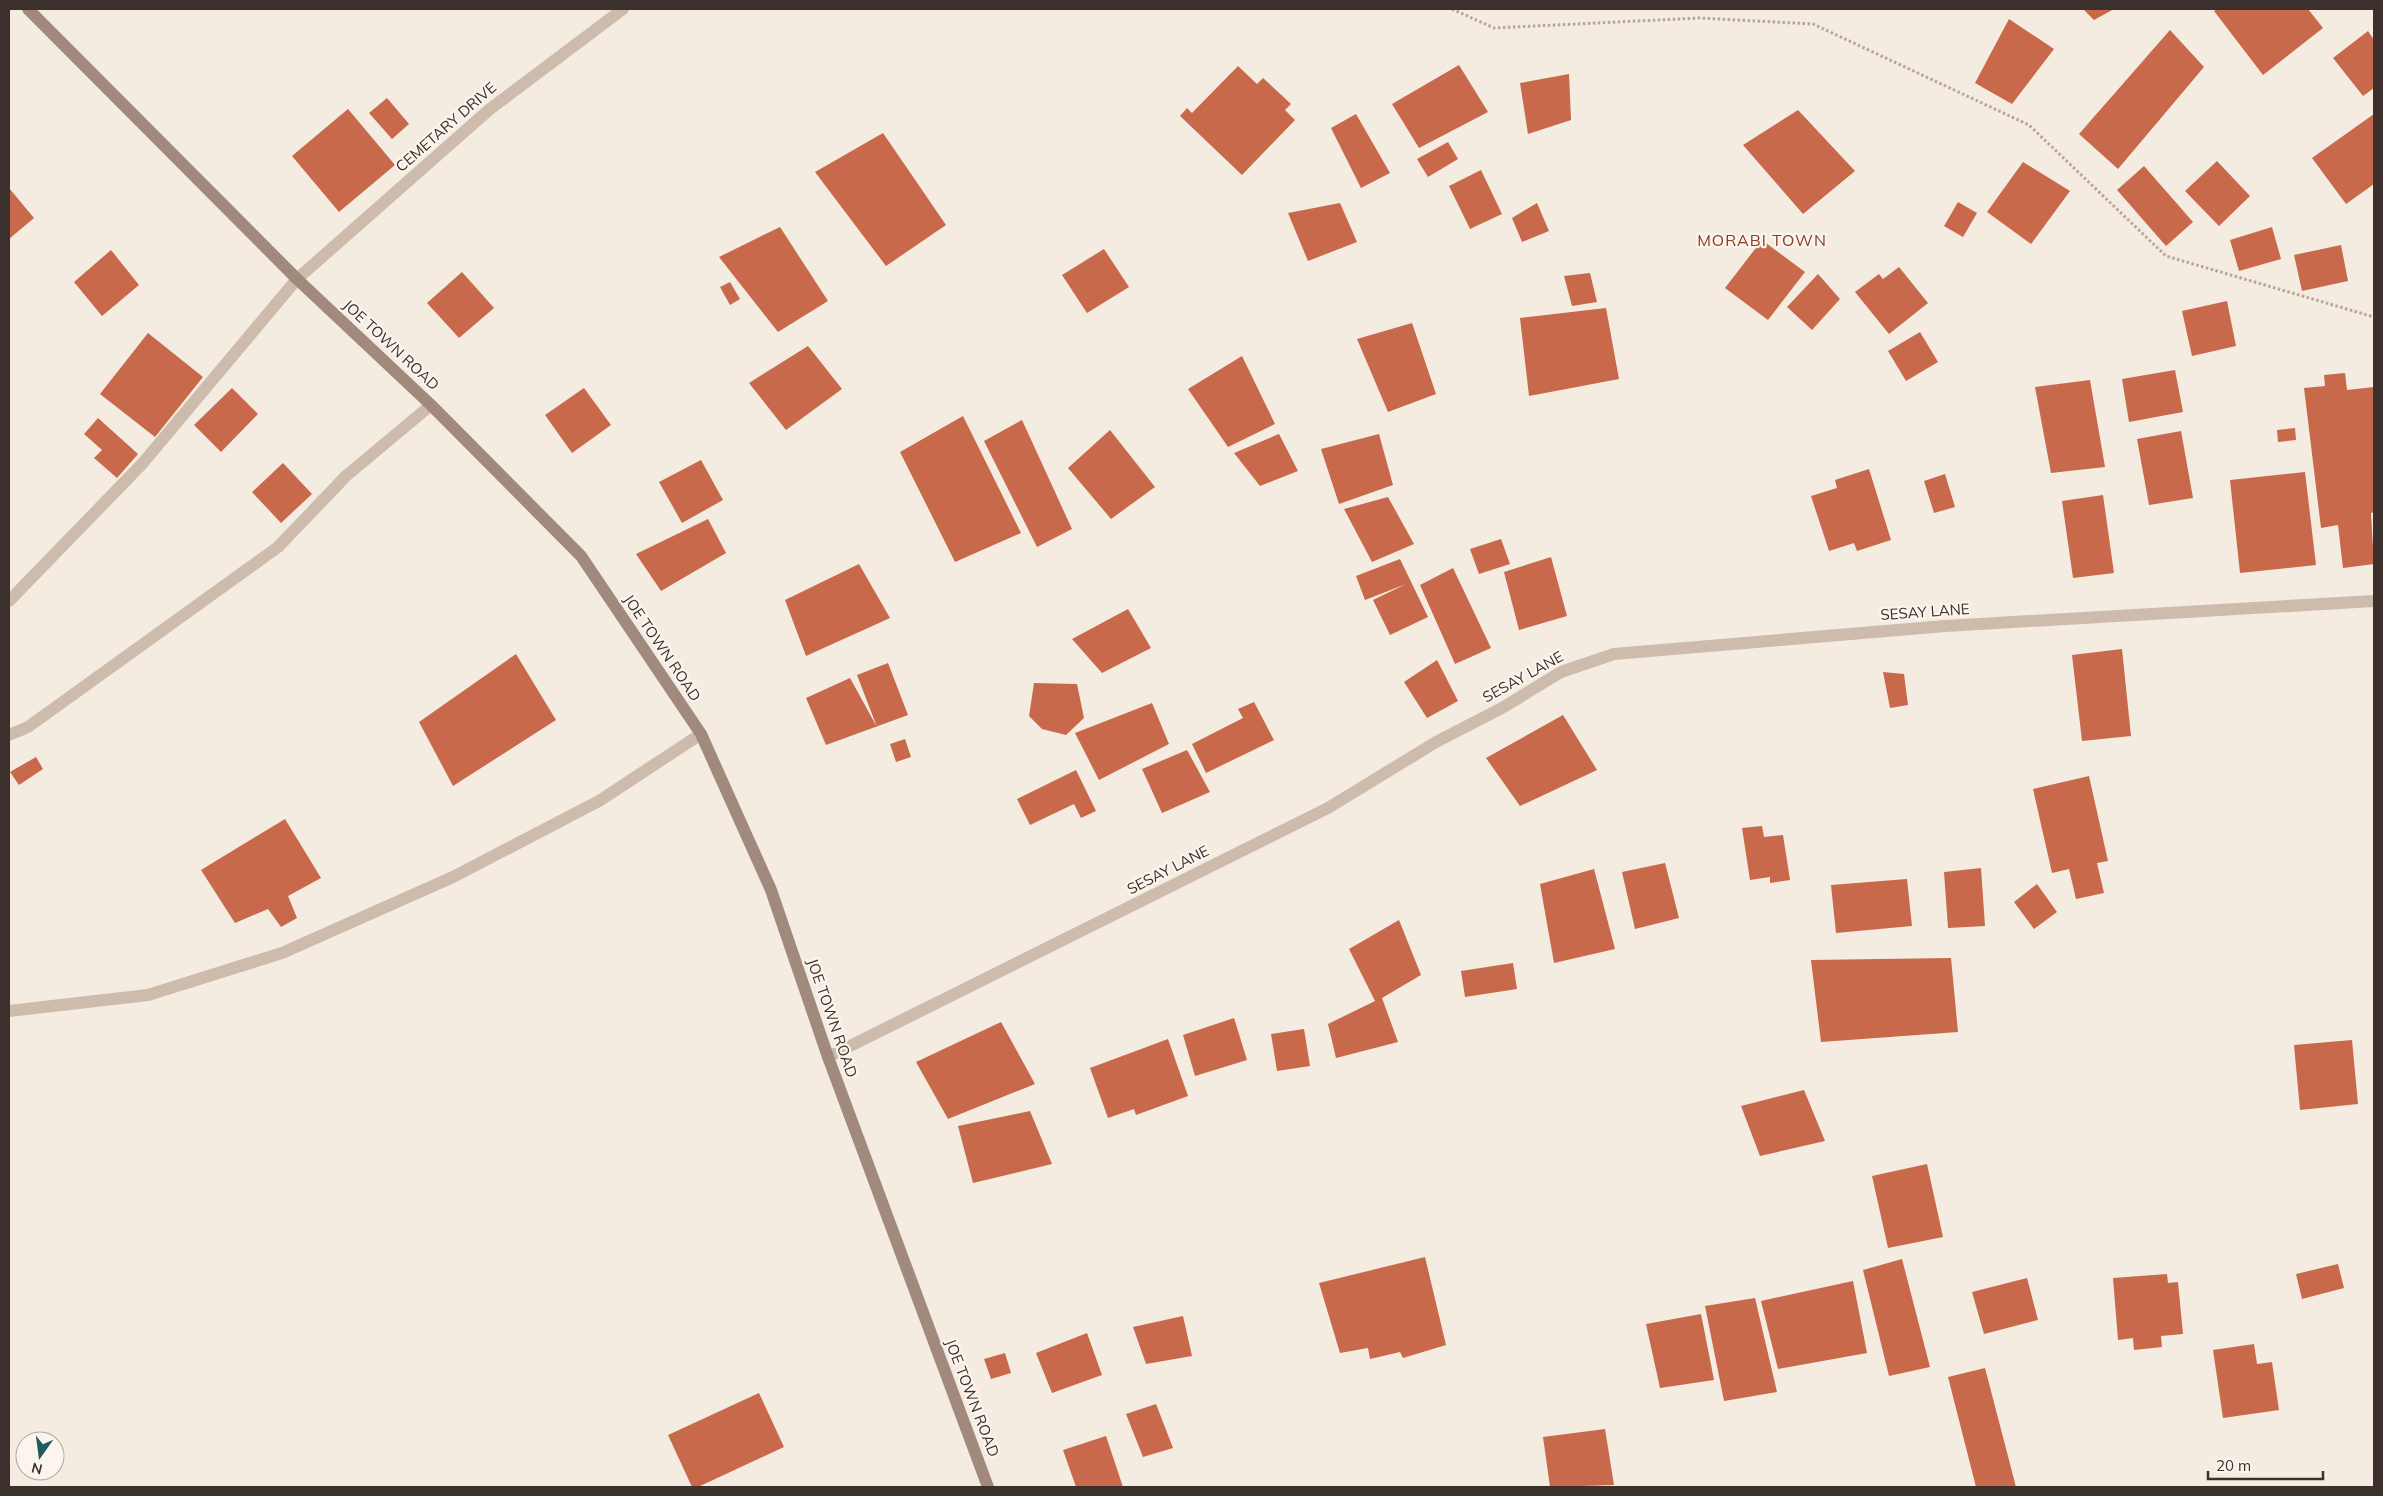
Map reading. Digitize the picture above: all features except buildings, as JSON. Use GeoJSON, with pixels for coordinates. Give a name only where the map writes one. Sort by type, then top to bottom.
{"type":"FeatureCollection","features":[{"type":"Feature","properties":{"kind":"street","name":"JOE TOWN ROAD"},"geometry":{"type":"LineString","coordinates":[[28,9],[297,279],[431,405],[581,556],[701,734],[771,890],[828,1057],[988,1487]]}},
{"type":"Feature","properties":{"kind":"street","name":"CEMETARY DRIVE"},"geometry":{"type":"LineString","coordinates":[[9,601],[142,464],[297,279],[490,109],[623,9]]}},
{"type":"Feature","properties":{"kind":"street"},"geometry":{"type":"LineString","coordinates":[[9,735],[28,727],[278,547],[346,476],[431,405]]}},
{"type":"Feature","properties":{"kind":"street","name":"SESAY LANE"},"geometry":{"type":"LineString","coordinates":[[828,1057],[1328,808],[1436,742],[1502,708],[1561,672],[1614,654],[1935,627],[2374,601]]}},
{"type":"Feature","properties":{"kind":"street"},"geometry":{"type":"LineString","coordinates":[[9,1011],[148,995],[282,953],[453,877],[599,801],[701,734]]}},
{"type":"Feature","properties":{"kind":"path"},"geometry":{"type":"LineString","coordinates":[[1452,9],[1494,28],[1699,18],[1813,24],[2030,124],[2166,256],[2374,317]]}},
{"type":"Feature","properties":{"kind":"district","name":"MORABI TOWN"},"geometry":{"type":"Point","coordinates":[1762,240]}}]}
